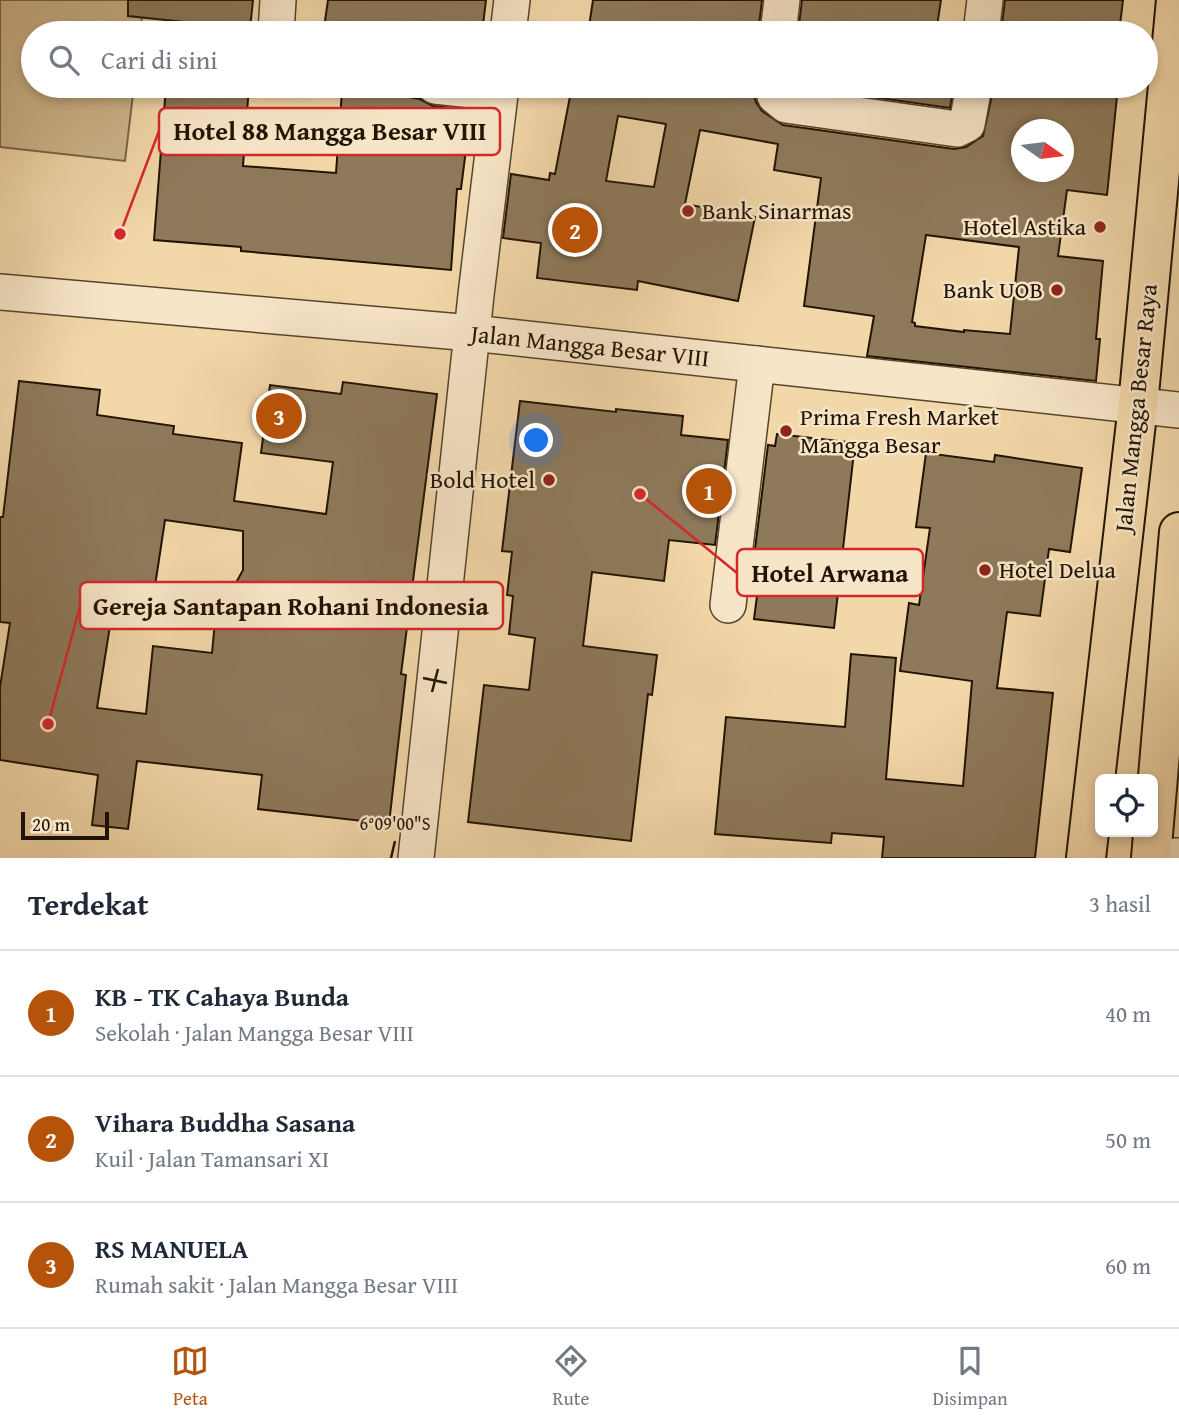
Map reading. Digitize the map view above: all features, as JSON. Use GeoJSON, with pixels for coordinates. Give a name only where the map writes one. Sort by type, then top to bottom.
{"type":"FeatureCollection","features":[{"type":"Feature","properties":{"kind":"main road","name":"Jalan Mangga Besar Raya"},"geometry":{"type":"LineString","coordinates":[[1086,858],[1138,405],[1176,0]]}},
{"type":"Feature","properties":{"kind":"main road"},"geometry":{"type":"LineString","coordinates":[[1169,857],[1179,532]]}},
{"type":"Feature","properties":{"kind":"street"},"geometry":{"type":"LineString","coordinates":[[277,21],[278,0]]}},
{"type":"Feature","properties":{"kind":"street"},"geometry":{"type":"LineString","coordinates":[[509,21],[512,0]]}},
{"type":"Feature","properties":{"kind":"street"},"geometry":{"type":"LineString","coordinates":[[779,21],[782,0]]}},
{"type":"Feature","properties":{"kind":"street"},"geometry":{"type":"LineString","coordinates":[[982,21],[985,0]]}},
{"type":"Feature","properties":{"kind":"street"},"geometry":{"type":"LineString","coordinates":[[416,858],[500,98]]}},
{"type":"Feature","properties":{"kind":"street"},"geometry":{"type":"LineString","coordinates":[[777,98],[786,105],[957,129],[967,124],[972,98]]}},
{"type":"Feature","properties":{"kind":"street","name":"Jalan Mangga Besar VIII"},"geometry":{"type":"LineString","coordinates":[[0,292],[472,333],[1179,411]]}},
{"type":"Feature","properties":{"kind":"street"},"geometry":{"type":"LineString","coordinates":[[728,605],[757,364]]}},
{"type":"Feature","properties":{"kind":"shaded area"},"geometry":{"type":"Polygon","coordinates":[[[0,0],[144,0],[141,21],[21,21],[21,98],[133,98],[125,161],[0,147],[0,0]]]}},
{"type":"Feature","properties":{"kind":"building"},"geometry":{"type":"Polygon","coordinates":[[[128,0],[253,0],[251,21],[175,21],[128,16],[128,0]]]}},
{"type":"Feature","properties":{"kind":"building"},"geometry":{"type":"Polygon","coordinates":[[[328,0],[486,0],[483,21],[325,21],[328,0]]]}},
{"type":"Feature","properties":{"kind":"building"},"geometry":{"type":"Polygon","coordinates":[[[593,0],[762,0],[759,21],[590,21],[593,0]]]}},
{"type":"Feature","properties":{"kind":"building"},"geometry":{"type":"Polygon","coordinates":[[[802,0],[941,0],[938,21],[799,21],[802,0]]]}},
{"type":"Feature","properties":{"kind":"building"},"geometry":{"type":"Polygon","coordinates":[[[1005,0],[1123,0],[1120,21],[1002,21],[1005,0]]]}},
{"type":"Feature","properties":{"kind":"building"},"geometry":{"type":"Polygon","coordinates":[[[165,98],[248,98],[243,166],[336,173],[341,98],[415,98],[433,106],[471,110],[461,189],[457,189],[451,270],[241,251],[241,247],[154,240],[165,98]]]}},
{"type":"Feature","properties":{"kind":"building"},"geometry":{"type":"Polygon","coordinates":[[[570,98],[755,98],[762,111],[783,125],[954,149],[966,147],[983,136],[991,98],[1117,98],[1107,195],[1067,190],[1058,256],[1103,261],[1096,339],[1100,339],[1096,381],[867,356],[874,316],[804,306],[821,178],[774,170],[778,144],[700,130],[685,204],[755,217],[738,301],[638,281],[637,290],[537,278],[541,243],[503,238],[511,174],[549,180],[550,173],[555,174],[570,98]],[[618,116],[606,181],[654,187],[666,124],[618,116]],[[926,235],[912,322],[915,326],[964,332],[1010,334],[1019,247],[926,235]]]}},
{"type":"Feature","properties":{"kind":"building"},"geometry":{"type":"Polygon","coordinates":[[[879,98],[952,98],[950,108],[879,98]]]}},
{"type":"Feature","properties":{"kind":"building"},"geometry":{"type":"Polygon","coordinates":[[[19,381],[100,390],[97,415],[174,426],[173,434],[242,443],[234,501],[326,514],[333,462],[261,453],[270,385],[341,394],[343,382],[437,394],[401,674],[406,675],[389,824],[258,809],[262,775],[137,761],[128,829],[92,825],[98,775],[0,760],[0,687],[10,623],[0,622],[0,517],[3,517],[19,381]],[[165,520],[150,619],[112,613],[97,708],[146,714],[153,646],[212,653],[215,621],[243,570],[243,531],[165,520]]]}},
{"type":"Feature","properties":{"kind":"building"},"geometry":{"type":"Polygon","coordinates":[[[520,401],[616,412],[616,409],[683,416],[681,435],[728,440],[715,545],[669,540],[664,581],[592,572],[583,646],[657,655],[652,695],[648,694],[631,841],[468,822],[484,685],[529,690],[535,638],[509,634],[513,596],[507,595],[512,552],[502,551],[520,401]]]}},
{"type":"Feature","properties":{"kind":"building"},"geometry":{"type":"Polygon","coordinates":[[[777,434],[855,443],[834,628],[754,619],[763,550],[755,549],[768,445],[775,446],[777,434]]]}},
{"type":"Feature","properties":{"kind":"building"},"geometry":{"type":"Polygon","coordinates":[[[926,453],[994,462],[995,455],[1082,468],[1070,552],[1049,549],[1040,616],[1007,612],[997,688],[1053,693],[1035,858],[882,858],[884,837],[832,833],[831,843],[715,834],[726,717],[845,727],[851,654],[896,658],[886,779],[963,786],[972,681],[900,671],[909,603],[919,605],[930,528],[916,527],[926,453]]]}},
{"type":"Feature","properties":{"kind":"place","name":"Bank Sinarmas"},"geometry":{"type":"Point","coordinates":[688,211]}},
{"type":"Feature","properties":{"kind":"place","name":"Hotel Astika"},"geometry":{"type":"Point","coordinates":[1100,227]}},
{"type":"Feature","properties":{"kind":"place","name":"Vihara Buddha Sasana"},"geometry":{"type":"Point","coordinates":[575,230]}},
{"type":"Feature","properties":{"kind":"place","name":"Hotel 88 Mangga Besar VIII"},"geometry":{"type":"Point","coordinates":[120,234]}},
{"type":"Feature","properties":{"kind":"place","name":"Bank UOB"},"geometry":{"type":"Point","coordinates":[1057,290]}},
{"type":"Feature","properties":{"kind":"place","name":"RS MANUELA"},"geometry":{"type":"Point","coordinates":[279,416]}},
{"type":"Feature","properties":{"kind":"place","name":"Prima Fresh Market Mangga Besar"},"geometry":{"type":"Point","coordinates":[786,431]}},
{"type":"Feature","properties":{"kind":"place","name":"Bold Hotel"},"geometry":{"type":"Point","coordinates":[549,480]}},
{"type":"Feature","properties":{"kind":"place","name":"KB - TK Cahaya Bunda"},"geometry":{"type":"Point","coordinates":[709,491]}},
{"type":"Feature","properties":{"kind":"place","name":"Hotel Arwana"},"geometry":{"type":"Point","coordinates":[640,494]}},
{"type":"Feature","properties":{"kind":"place","name":"Hotel Delua"},"geometry":{"type":"Point","coordinates":[985,570]}},
{"type":"Feature","properties":{"kind":"place","name":"Gereja Santapan Rohani Indonesia"},"geometry":{"type":"Point","coordinates":[48,724]}}]}
